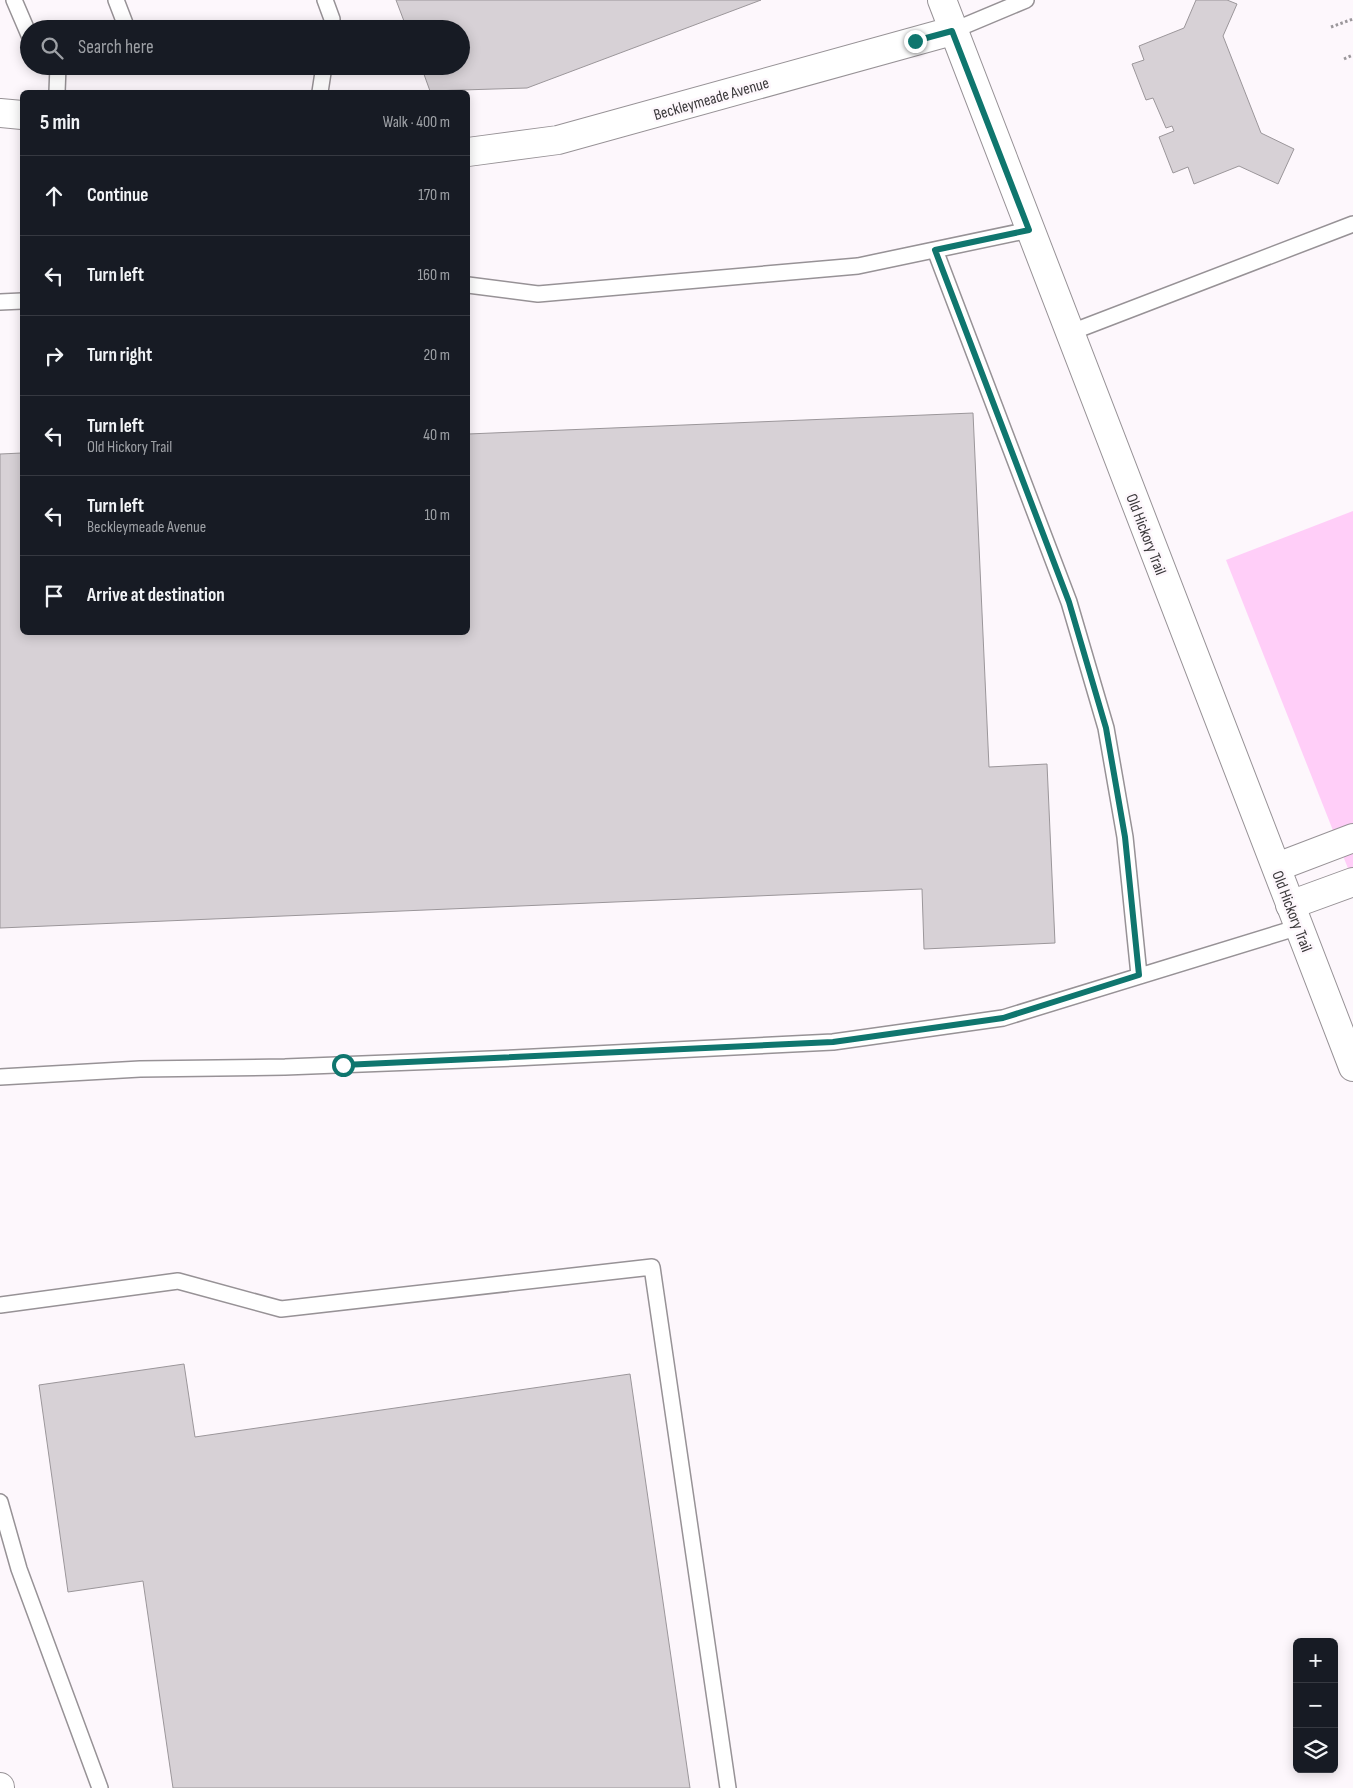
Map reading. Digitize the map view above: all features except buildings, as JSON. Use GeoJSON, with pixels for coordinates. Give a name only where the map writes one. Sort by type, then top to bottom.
{"type":"FeatureCollection","features":[{"type":"Feature","properties":{"kind":"street","name":"Old Hickory Trail"},"geometry":{"type":"LineString","coordinates":[[942,0],[952,31],[1353,1067]]}},
{"type":"Feature","properties":{"kind":"street","name":"Beckleymeade Avenue"},"geometry":{"type":"LineString","coordinates":[[470,152],[558,140],[952,31]]}},
{"type":"Feature","properties":{"kind":"street"},"geometry":{"type":"LineString","coordinates":[[0,114],[20,115]]}},
{"type":"Feature","properties":{"kind":"street"},"geometry":{"type":"LineString","coordinates":[[1277,867],[1353,838]]}},
{"type":"Feature","properties":{"kind":"street"},"geometry":{"type":"LineString","coordinates":[[1294,916],[1353,882]]}},
{"type":"Feature","properties":{"kind":"lane"},"geometry":{"type":"LineString","coordinates":[[14,0],[23,20]]}},
{"type":"Feature","properties":{"kind":"lane"},"geometry":{"type":"LineString","coordinates":[[116,0],[124,20]]}},
{"type":"Feature","properties":{"kind":"lane"},"geometry":{"type":"LineString","coordinates":[[325,0],[332,20]]}},
{"type":"Feature","properties":{"kind":"lane"},"geometry":{"type":"LineString","coordinates":[[952,31],[1026,0]]}},
{"type":"Feature","properties":{"kind":"lane"},"geometry":{"type":"LineString","coordinates":[[57,90],[58,75]]}},
{"type":"Feature","properties":{"kind":"lane"},"geometry":{"type":"LineString","coordinates":[[320,90],[323,75]]}},
{"type":"Feature","properties":{"kind":"lane"},"geometry":{"type":"LineString","coordinates":[[1069,333],[1353,224]]}},
{"type":"Feature","properties":{"kind":"lane"},"geometry":{"type":"LineString","coordinates":[[470,286],[538,294],[858,266],[1029,230]]}},
{"type":"Feature","properties":{"kind":"lane"},"geometry":{"type":"LineString","coordinates":[[935,250],[1069,602],[1106,728],[1125,837],[1139,975]]}},
{"type":"Feature","properties":{"kind":"lane"},"geometry":{"type":"LineString","coordinates":[[0,302],[20,301]]}},
{"type":"Feature","properties":{"kind":"lane"},"geometry":{"type":"LineString","coordinates":[[0,1078],[140,1070],[285,1067],[514,1058],[833,1042],[1003,1018],[1139,975],[1294,916]]}},
{"type":"Feature","properties":{"kind":"lane"},"geometry":{"type":"LineString","coordinates":[[0,1306],[178,1281],[281,1309],[652,1267],[728,1788]]}},
{"type":"Feature","properties":{"kind":"lane"},"geometry":{"type":"LineString","coordinates":[[0,1502],[19,1569],[100,1788]]}},
{"type":"Feature","properties":{"kind":"path"},"geometry":{"type":"LineString","coordinates":[[1332,27],[1353,19]]}},
{"type":"Feature","properties":{"kind":"path"},"geometry":{"type":"LineString","coordinates":[[1344,59],[1353,55]]}},
{"type":"Feature","properties":{"kind":"shaded area"},"geometry":{"type":"Polygon","coordinates":[[[1353,511],[1353,881],[1226,560],[1353,511]]]}},
{"type":"Feature","properties":{"kind":"route"},"geometry":{"type":"LineString","coordinates":[[343,1065],[833,1042],[1003,1018],[1139,975],[1125,837],[1106,728],[1069,602],[935,250],[1029,230],[952,31],[915,41]]}}]}
